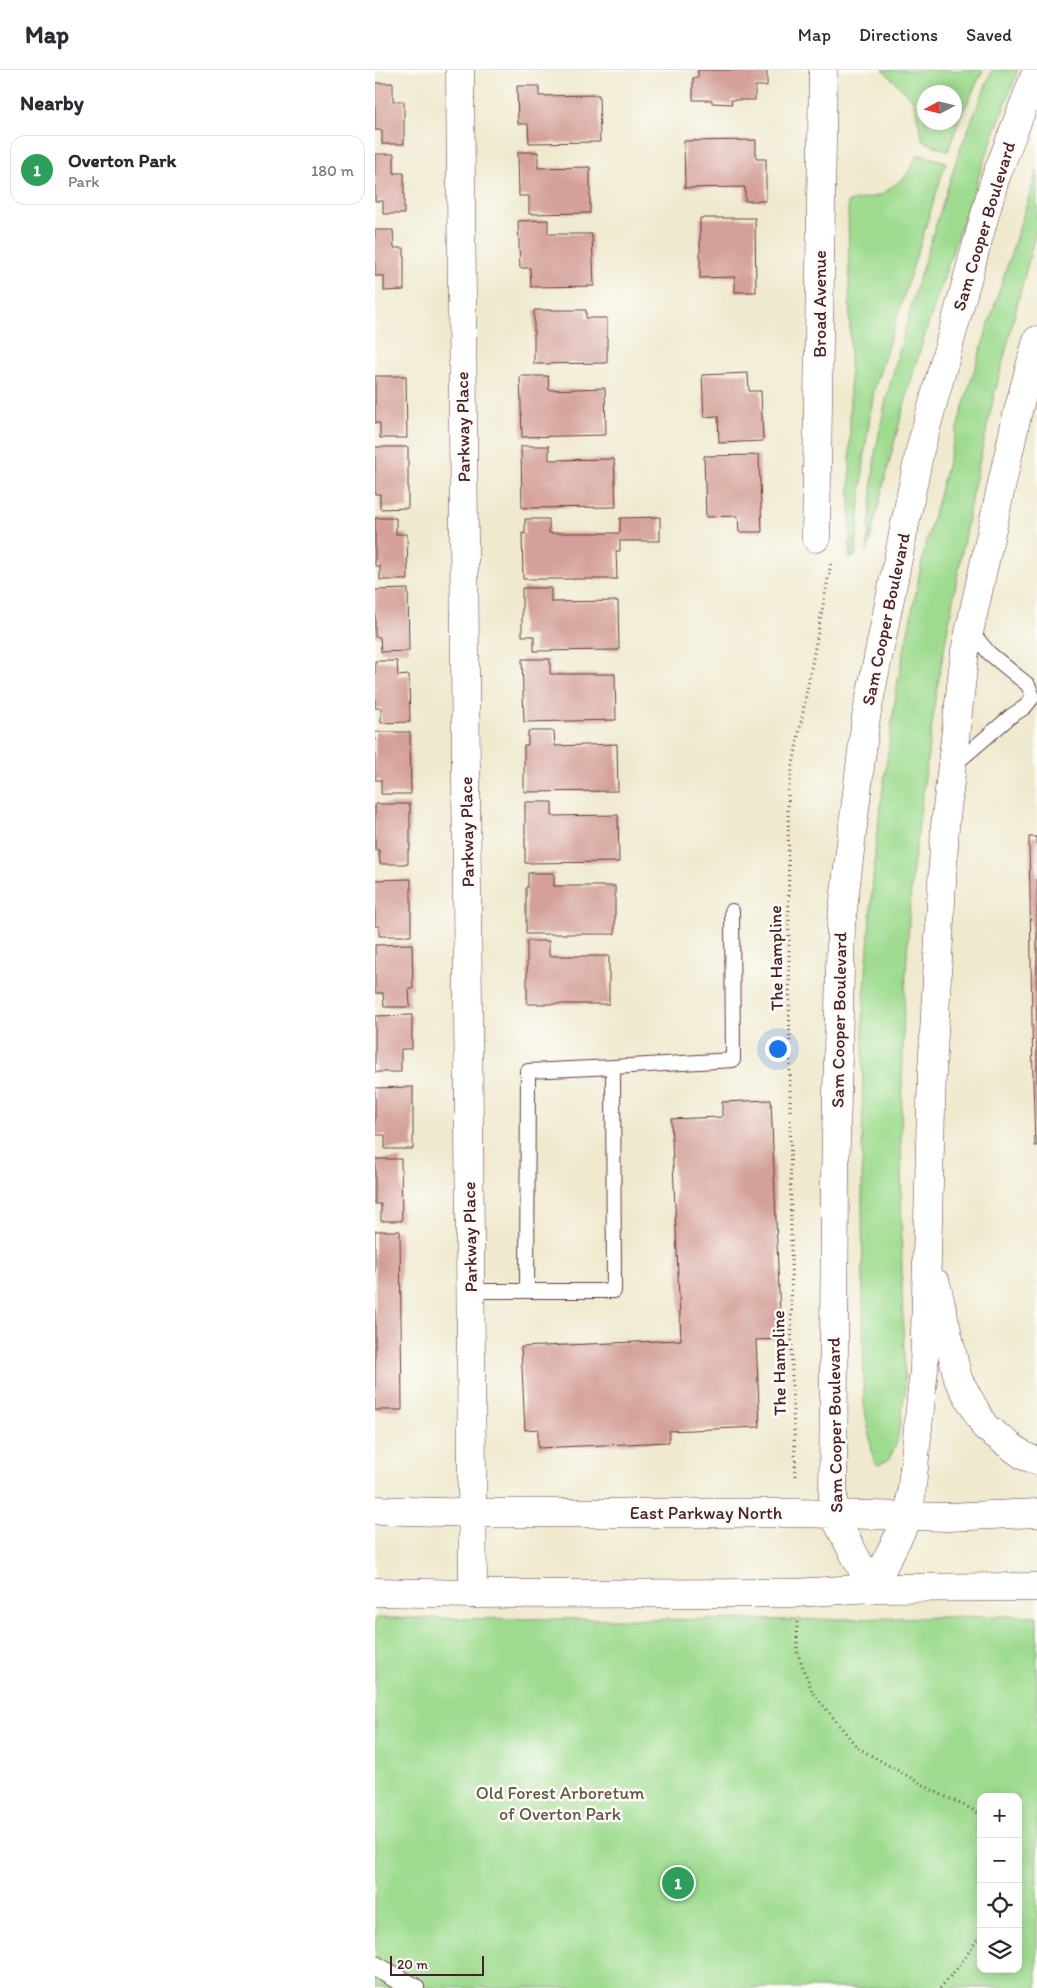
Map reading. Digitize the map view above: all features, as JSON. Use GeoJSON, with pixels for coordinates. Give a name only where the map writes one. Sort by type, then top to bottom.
{"type":"FeatureCollection","features":[{"type":"Feature","properties":{"kind":"main road","name":"Parkway Place"},"geometry":{"type":"LineString","coordinates":[[460,70],[473,1594]]}},
{"type":"Feature","properties":{"kind":"main road","name":"Broad Avenue"},"geometry":{"type":"LineString","coordinates":[[816,538],[823,70]]}},
{"type":"Feature","properties":{"kind":"main road","name":"Sam Cooper Boulevard"},"geometry":{"type":"LineString","coordinates":[[872,1588],[833,1514],[835,1180],[841,926],[865,716],[920,450],[994,182],[1037,70]]}},
{"type":"Feature","properties":{"kind":"main road"},"geometry":{"type":"LineString","coordinates":[[872,1588],[909,1516],[924,1369],[933,1042],[945,826],[965,651],[1018,410],[1037,340]]}},
{"type":"Feature","properties":{"kind":"main road"},"geometry":{"type":"LineString","coordinates":[[927,1245],[958,1379],[985,1427],[1023,1456],[1037,1461]]}},
{"type":"Feature","properties":{"kind":"main road","name":"East Parkway North"},"geometry":{"type":"LineString","coordinates":[[375,1510],[473,1513],[833,1514],[948,1517],[1037,1513]]}},
{"type":"Feature","properties":{"kind":"main road"},"geometry":{"type":"LineString","coordinates":[[375,1592],[473,1594],[796,1592],[872,1588],[1037,1587]]}},
{"type":"Feature","properties":{"kind":"street"},"geometry":{"type":"LineString","coordinates":[[375,1966],[413,1988]]}},
{"type":"Feature","properties":{"kind":"lane"},"geometry":{"type":"LineString","coordinates":[[952,767],[1011,716],[1035,698],[1028,686],[989,653],[969,630]]}},
{"type":"Feature","properties":{"kind":"lane"},"geometry":{"type":"LineString","coordinates":[[527,1290],[528,1071],[733,1060],[732,911]]}},
{"type":"Feature","properties":{"kind":"lane"},"geometry":{"type":"LineString","coordinates":[[471,1291],[614,1291],[613,1067]]}},
{"type":"Feature","properties":{"kind":"path","name":"The Hampline"},"geometry":{"type":"LineString","coordinates":[[796,1476],[792,1387],[787,791],[831,563]]}},
{"type":"Feature","properties":{"kind":"path"},"geometry":{"type":"LineString","coordinates":[[797,1618],[797,1652],[813,1693],[858,1748],[934,1792],[977,1812]]}},
{"type":"Feature","properties":{"kind":"path"},"geometry":{"type":"LineString","coordinates":[[940,1988],[960,1965],[977,1940]]}},
{"type":"Feature","properties":{"kind":"green space"},"geometry":{"type":"Polygon","coordinates":[[[883,70],[983,70],[962,114],[962,85],[917,85],[917,116],[913,100],[883,70]]]}},
{"type":"Feature","properties":{"kind":"green space"},"geometry":{"type":"Polygon","coordinates":[[[992,70],[1018,70],[993,136],[925,335],[901,416],[867,552],[875,454],[886,400],[917,285],[958,155],[992,70]]]}},
{"type":"Feature","properties":{"kind":"green space"},"geometry":{"type":"Polygon","coordinates":[[[920,130],[956,130],[948,151],[923,141],[920,130]]]}},
{"type":"Feature","properties":{"kind":"green space"},"geometry":{"type":"Polygon","coordinates":[[[918,154],[946,162],[874,390],[865,450],[855,557],[850,558],[848,202],[881,195],[906,176],[918,154]]]}},
{"type":"Feature","properties":{"kind":"green space"},"geometry":{"type":"Polygon","coordinates":[[[1037,171],[1037,227],[994,396],[972,495],[936,694],[911,886],[904,1007],[901,1138],[905,1393],[897,1442],[889,1459],[879,1465],[874,1462],[864,1404],[862,1200],[863,1014],[876,840],[897,686],[925,547],[964,403],[1037,171]]]}},
{"type":"Feature","properties":{"kind":"green space","name":"Old Forest Arboretum of Overton Park"},"geometry":{"type":"Polygon","coordinates":[[[1037,1616],[1037,1988],[375,1988],[375,1618],[789,1620],[1037,1616]]]}},
{"type":"Feature","properties":{"kind":"building"},"geometry":{"type":"Polygon","coordinates":[[[698,70],[767,70],[767,86],[755,86],[755,100],[731,100],[732,104],[712,103],[712,100],[693,100],[693,78],[698,78],[698,70]]]}},
{"type":"Feature","properties":{"kind":"building"},"geometry":{"type":"Polygon","coordinates":[[[375,83],[393,83],[393,101],[404,101],[404,144],[382,144],[382,130],[375,130],[375,83]]]}},
{"type":"Feature","properties":{"kind":"building"},"geometry":{"type":"Polygon","coordinates":[[[517,86],[539,86],[539,96],[599,95],[600,142],[529,143],[528,124],[518,124],[517,86]]]}},
{"type":"Feature","properties":{"kind":"building"},"geometry":{"type":"Polygon","coordinates":[[[756,140],[756,159],[766,159],[766,201],[745,201],[745,187],[685,188],[684,141],[756,140]]]}},
{"type":"Feature","properties":{"kind":"building"},"geometry":{"type":"Polygon","coordinates":[[[518,152],[538,152],[538,168],[590,167],[590,213],[529,214],[529,196],[519,196],[518,152]]]}},
{"type":"Feature","properties":{"kind":"building"},"geometry":{"type":"Polygon","coordinates":[[[375,154],[394,154],[394,173],[404,173],[404,214],[383,214],[383,201],[375,201],[375,154]]]}},
{"type":"Feature","properties":{"kind":"building"},"geometry":{"type":"Polygon","coordinates":[[[700,218],[755,218],[756,292],[735,292],[735,277],[700,278],[700,218]]]}},
{"type":"Feature","properties":{"kind":"building"},"geometry":{"type":"Polygon","coordinates":[[[548,220],[548,234],[592,234],[594,286],[531,287],[530,268],[520,268],[518,221],[548,220]]]}},
{"type":"Feature","properties":{"kind":"building"},"geometry":{"type":"Polygon","coordinates":[[[375,230],[393,230],[394,248],[404,248],[404,290],[384,291],[384,276],[375,276],[375,230]]]}},
{"type":"Feature","properties":{"kind":"building"},"geometry":{"type":"Polygon","coordinates":[[[534,310],[586,310],[586,318],[607,318],[607,363],[534,364],[534,310]]]}},
{"type":"Feature","properties":{"kind":"building"},"geometry":{"type":"Polygon","coordinates":[[[748,373],[749,391],[761,391],[763,441],[719,443],[718,416],[704,417],[702,375],[748,373]]]}},
{"type":"Feature","properties":{"kind":"building"},"geometry":{"type":"Polygon","coordinates":[[[375,376],[406,376],[407,438],[380,438],[380,423],[375,423],[375,376]]]}},
{"type":"Feature","properties":{"kind":"building"},"geometry":{"type":"Polygon","coordinates":[[[520,376],[548,376],[549,390],[605,388],[606,435],[522,437],[520,376]]]}},
{"type":"Feature","properties":{"kind":"building"},"geometry":{"type":"Polygon","coordinates":[[[521,446],[549,446],[549,460],[614,459],[616,507],[522,508],[521,446]]]}},
{"type":"Feature","properties":{"kind":"building"},"geometry":{"type":"Polygon","coordinates":[[[375,447],[408,447],[408,508],[380,509],[380,494],[375,494],[375,447]]]}},
{"type":"Feature","properties":{"kind":"building"},"geometry":{"type":"Polygon","coordinates":[[[759,455],[762,532],[739,532],[738,516],[706,517],[704,456],[759,455]]]}},
{"type":"Feature","properties":{"kind":"building"},"geometry":{"type":"Polygon","coordinates":[[[660,517],[660,541],[620,541],[620,551],[616,551],[617,579],[523,579],[522,533],[525,534],[525,519],[549,519],[549,533],[620,533],[620,518],[660,517]]]}},
{"type":"Feature","properties":{"kind":"building"},"geometry":{"type":"Polygon","coordinates":[[[375,518],[396,518],[396,534],[407,534],[408,580],[380,580],[380,566],[375,566],[375,518]]]}},
{"type":"Feature","properties":{"kind":"building"},"geometry":{"type":"Polygon","coordinates":[[[522,588],[551,588],[551,602],[618,601],[619,650],[534,651],[534,636],[522,636],[522,588]]]}},
{"type":"Feature","properties":{"kind":"building"},"geometry":{"type":"Polygon","coordinates":[[[408,589],[409,651],[381,652],[380,637],[375,637],[375,590],[408,589]]]}},
{"type":"Feature","properties":{"kind":"building"},"geometry":{"type":"Polygon","coordinates":[[[522,659],[550,659],[550,674],[615,674],[616,720],[524,722],[522,659]]]}},
{"type":"Feature","properties":{"kind":"building"},"geometry":{"type":"Polygon","coordinates":[[[375,661],[397,661],[398,676],[409,675],[410,722],[381,723],[381,708],[375,708],[375,661]]]}},
{"type":"Feature","properties":{"kind":"building"},"geometry":{"type":"Polygon","coordinates":[[[528,731],[554,731],[555,746],[617,744],[618,791],[524,792],[524,745],[528,745],[528,731]]]}},
{"type":"Feature","properties":{"kind":"building"},"geometry":{"type":"Polygon","coordinates":[[[375,732],[410,732],[411,794],[381,794],[381,780],[375,780],[375,732]]]}},
{"type":"Feature","properties":{"kind":"building"},"geometry":{"type":"Polygon","coordinates":[[[525,802],[552,802],[552,816],[618,815],[619,862],[525,863],[525,802]]]}},
{"type":"Feature","properties":{"kind":"building"},"geometry":{"type":"Polygon","coordinates":[[[375,804],[410,804],[410,850],[408,850],[408,864],[380,864],[379,850],[375,850],[375,804]]]}},
{"type":"Feature","properties":{"kind":"building"},"geometry":{"type":"Polygon","coordinates":[[[1029,837],[1037,837],[1037,1146],[1035,1146],[1033,1080],[1029,837]]]}},
{"type":"Feature","properties":{"kind":"building"},"geometry":{"type":"Polygon","coordinates":[[[528,873],[554,873],[554,886],[615,886],[615,934],[526,934],[526,887],[528,887],[528,873]]]}},
{"type":"Feature","properties":{"kind":"building"},"geometry":{"type":"Polygon","coordinates":[[[411,879],[411,936],[379,936],[379,926],[375,926],[375,880],[411,879]]]}},
{"type":"Feature","properties":{"kind":"building"},"geometry":{"type":"Polygon","coordinates":[[[527,941],[549,941],[549,956],[609,956],[609,1004],[527,1004],[527,941]]]}},
{"type":"Feature","properties":{"kind":"building"},"geometry":{"type":"Polygon","coordinates":[[[412,944],[413,989],[409,989],[410,1007],[384,1007],[383,993],[375,993],[375,945],[412,944]]]}},
{"type":"Feature","properties":{"kind":"building"},"geometry":{"type":"Polygon","coordinates":[[[412,1015],[412,1049],[401,1049],[401,1072],[375,1072],[375,1016],[412,1015]]]}},
{"type":"Feature","properties":{"kind":"building"},"geometry":{"type":"Polygon","coordinates":[[[413,1087],[413,1149],[385,1149],[385,1135],[375,1135],[375,1088],[413,1087]]]}},
{"type":"Feature","properties":{"kind":"building"},"geometry":{"type":"Polygon","coordinates":[[[771,1100],[781,1339],[756,1340],[760,1427],[669,1431],[669,1442],[538,1448],[538,1429],[525,1430],[521,1347],[681,1340],[671,1119],[722,1117],[722,1102],[771,1100]]]}},
{"type":"Feature","properties":{"kind":"building"},"geometry":{"type":"Polygon","coordinates":[[[375,1159],[401,1159],[402,1221],[381,1221],[381,1204],[375,1204],[375,1159]]]}},
{"type":"Feature","properties":{"kind":"building"},"geometry":{"type":"Polygon","coordinates":[[[375,1231],[400,1231],[402,1410],[375,1410],[375,1231]]]}},
{"type":"Feature","properties":{"kind":"place","name":"Overton Park"},"geometry":{"type":"Point","coordinates":[678,1883]}}]}
